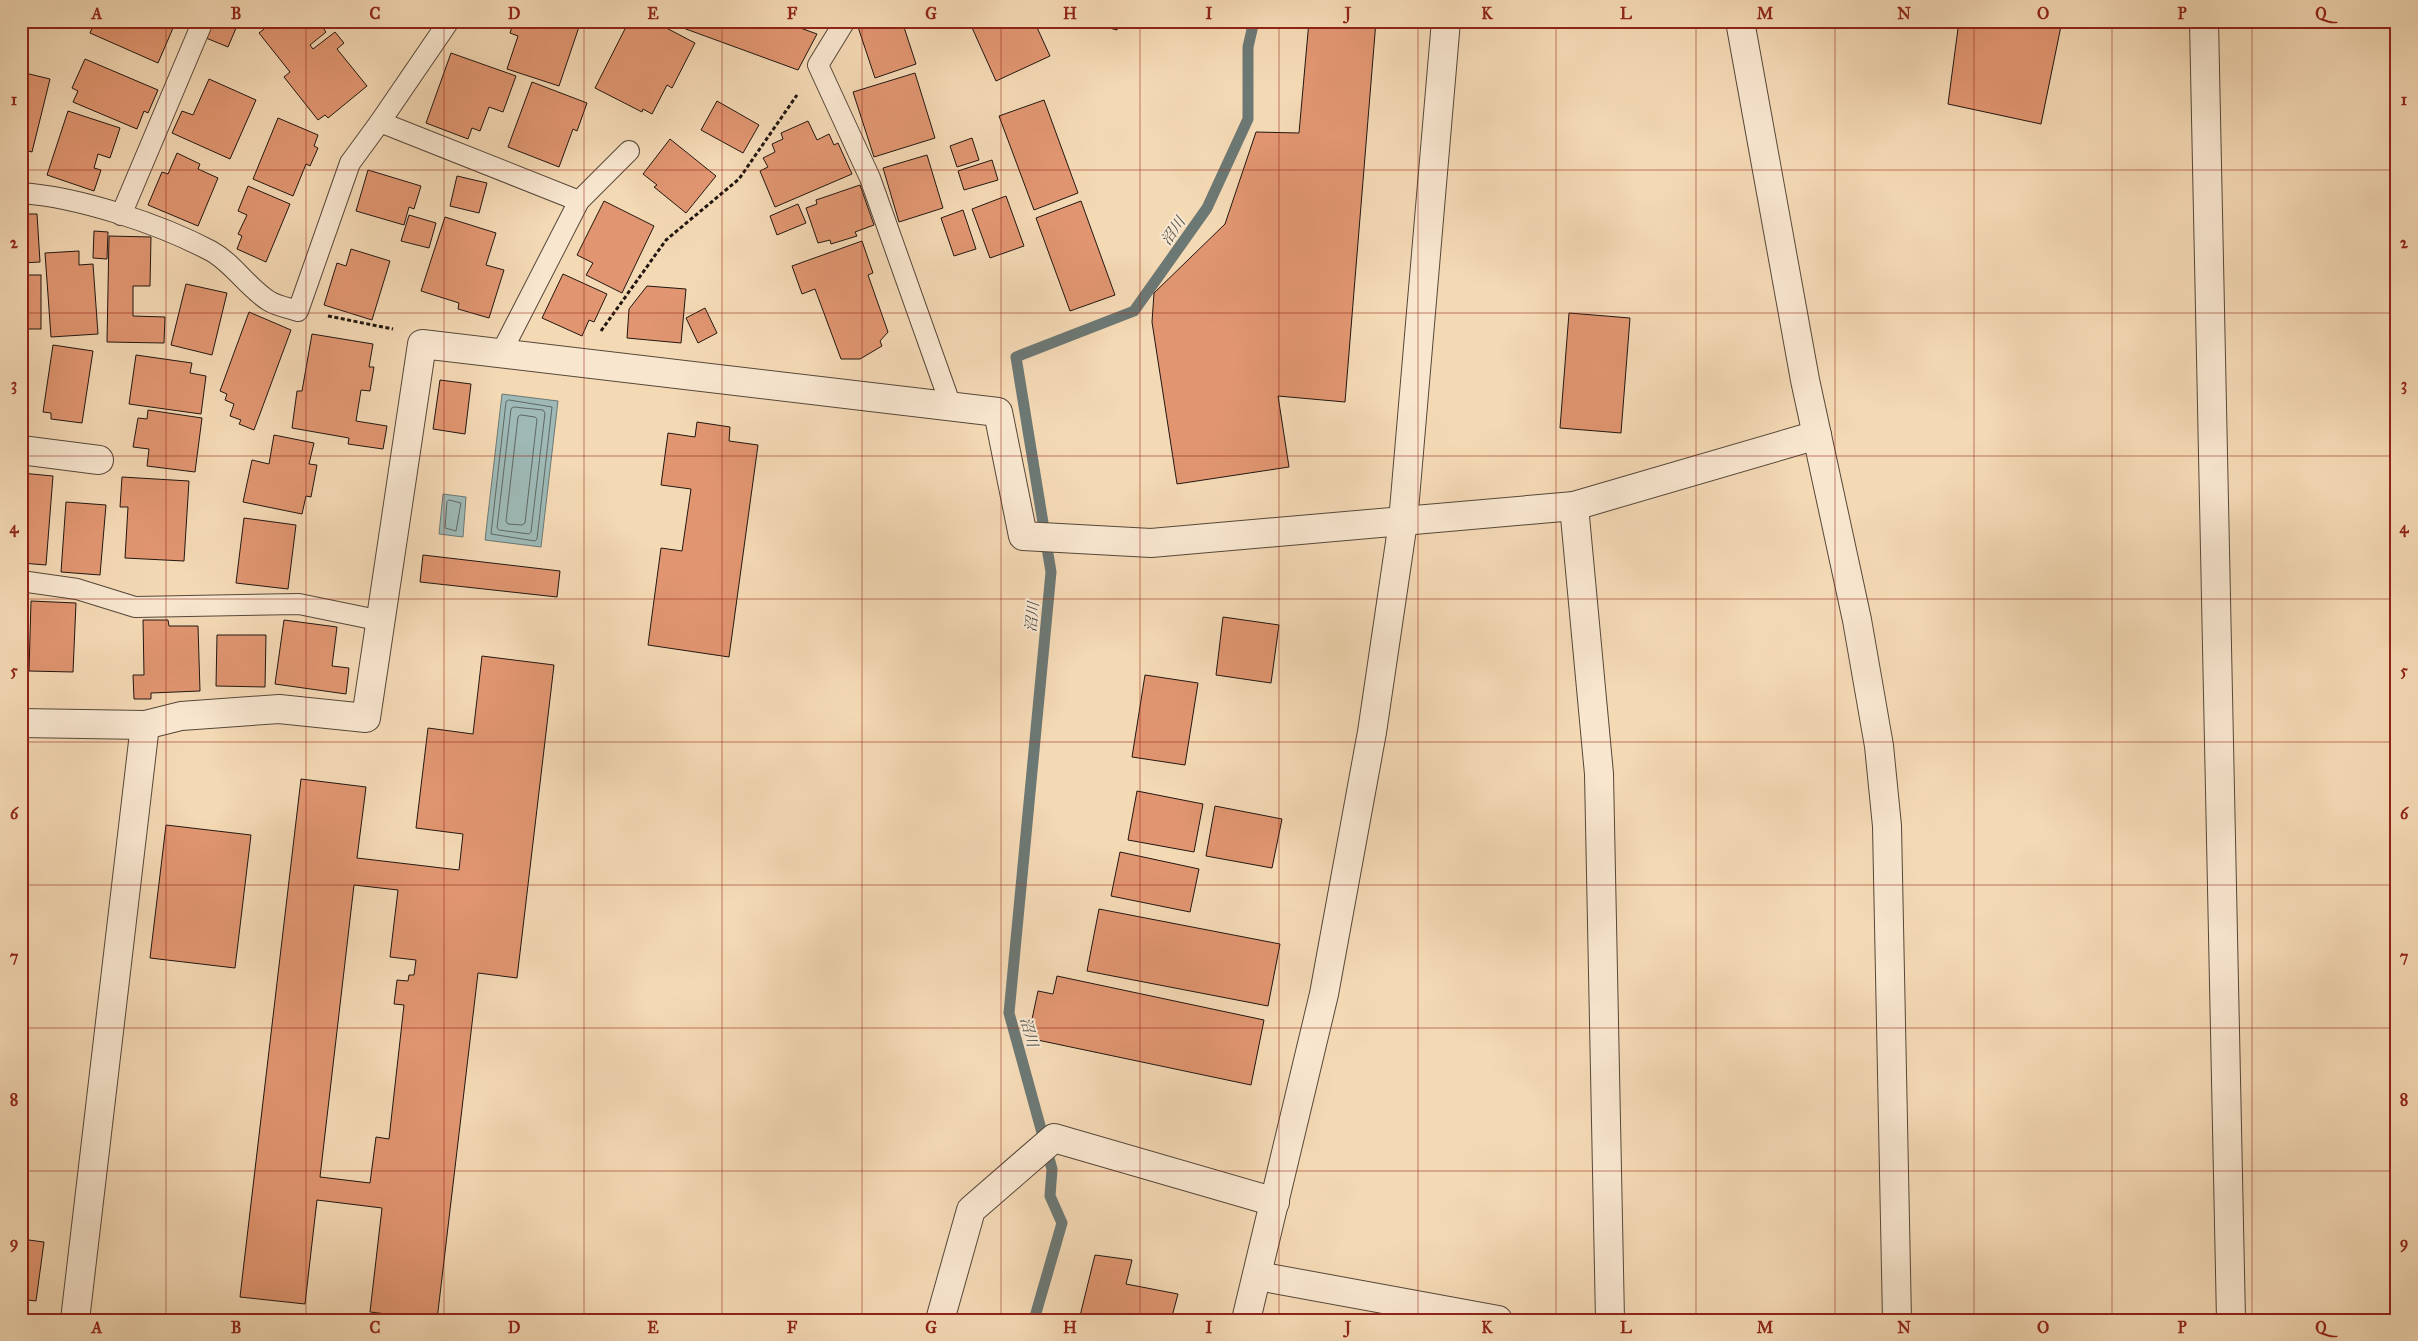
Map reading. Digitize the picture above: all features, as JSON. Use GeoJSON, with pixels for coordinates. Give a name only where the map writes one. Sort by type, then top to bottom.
{"type":"FeatureCollection","features":[{"type":"Feature","properties":{"kind":"street"},"geometry":{"type":"LineString","coordinates":[[1246,1320],[1324,994],[1372,732],[1403,522],[1446,21]]}},
{"type":"Feature","properties":{"kind":"street"},"geometry":{"type":"LineString","coordinates":[[1740,21],[1804,380],[1857,620],[1879,746],[1887,826],[1897,1320]]}},
{"type":"Feature","properties":{"kind":"street"},"geometry":{"type":"LineString","coordinates":[[2204,21],[2231,1320]]}},
{"type":"Feature","properties":{"kind":"street"},"geometry":{"type":"LineString","coordinates":[[21,723],[145,725],[181,716],[279,709],[366,718],[422,344],[998,412],[1023,536],[1151,543],[1574,506],[1817,435]]}},
{"type":"Feature","properties":{"kind":"street"},"geometry":{"type":"LineString","coordinates":[[21,450],[99,460]]}},
{"type":"Feature","properties":{"kind":"street"},"geometry":{"type":"LineString","coordinates":[[1574,506],[1599,774],[1610,1320]]}},
{"type":"Feature","properties":{"kind":"street"},"geometry":{"type":"LineString","coordinates":[[75,1320],[145,725]]}},
{"type":"Feature","properties":{"kind":"street"},"geometry":{"type":"LineString","coordinates":[[940,1320],[971,1210],[1054,1138],[1275,1202]]}},
{"type":"Feature","properties":{"kind":"street"},"geometry":{"type":"LineString","coordinates":[[1258,1276],[1498,1320]]}},
{"type":"Feature","properties":{"kind":"lane"},"geometry":{"type":"LineString","coordinates":[[121,215],[203,21]]}},
{"type":"Feature","properties":{"kind":"lane"},"geometry":{"type":"LineString","coordinates":[[21,193],[42,194],[88,204],[153,226],[212,252],[270,301],[298,311],[350,163],[449,21]]}},
{"type":"Feature","properties":{"kind":"lane"},"geometry":{"type":"LineString","coordinates":[[845,21],[818,65],[870,178],[951,406]]}},
{"type":"Feature","properties":{"kind":"lane"},"geometry":{"type":"LineString","coordinates":[[380,122],[579,201]]}},
{"type":"Feature","properties":{"kind":"lane"},"geometry":{"type":"LineString","coordinates":[[501,353],[579,201],[629,151]]}},
{"type":"Feature","properties":{"kind":"lane"},"geometry":{"type":"LineString","coordinates":[[21,581],[77,589],[135,607],[299,604],[382,621]]}},
{"type":"Feature","properties":{"kind":"path"},"geometry":{"type":"LineString","coordinates":[[579,362],[666,240],[739,179],[818,65]]}},
{"type":"Feature","properties":{"kind":"path"},"geometry":{"type":"LineString","coordinates":[[298,311],[407,332],[422,344]]}},
{"type":"Feature","properties":{"kind":"water"},"geometry":{"type":"Polygon","coordinates":[[[502,394],[558,401],[541,547],[485,540],[502,394]]]}},
{"type":"Feature","properties":{"kind":"water"},"geometry":{"type":"Polygon","coordinates":[[[443,494],[466,497],[463,537],[439,534],[443,494]]]}},
{"type":"Feature","properties":{"kind":"building"},"geometry":{"type":"Polygon","coordinates":[[[95,21],[176,21],[158,63],[90,33],[95,21]]]}},
{"type":"Feature","properties":{"kind":"building"},"geometry":{"type":"Polygon","coordinates":[[[214,21],[239,21],[228,47],[206,38],[214,21]]]}},
{"type":"Feature","properties":{"kind":"building"},"geometry":{"type":"Polygon","coordinates":[[[274,21],[318,21],[326,32],[310,45],[313,49],[335,32],[344,43],[337,49],[367,86],[328,118],[325,115],[318,120],[284,77],[290,72],[259,33],[274,21]]]}},
{"type":"Feature","properties":{"kind":"building"},"geometry":{"type":"Polygon","coordinates":[[[514,21],[581,21],[559,86],[507,69],[518,36],[510,33],[514,21]]]}},
{"type":"Feature","properties":{"kind":"building"},"geometry":{"type":"Polygon","coordinates":[[[629,21],[653,21],[695,43],[672,88],[667,85],[652,114],[643,109],[642,112],[595,88],[629,21]]]}},
{"type":"Feature","properties":{"kind":"building"},"geometry":{"type":"Polygon","coordinates":[[[664,21],[781,21],[817,34],[798,70],[664,21]]]}},
{"type":"Feature","properties":{"kind":"building"},"geometry":{"type":"Polygon","coordinates":[[[856,21],[902,21],[916,64],[875,78],[856,21]]]}},
{"type":"Feature","properties":{"kind":"building"},"geometry":{"type":"Polygon","coordinates":[[[969,21],[1034,21],[1050,56],[996,81],[969,21]]]}},
{"type":"Feature","properties":{"kind":"building"},"geometry":{"type":"Polygon","coordinates":[[[1082,21],[1120,21],[1117,30],[1082,21]]]}},
{"type":"Feature","properties":{"kind":"building"},"geometry":{"type":"Polygon","coordinates":[[[1309,21],[1376,21],[1345,402],[1278,396],[1289,467],[1177,484],[1152,322],[1154,293],[1225,224],[1256,132],[1299,133],[1309,21]]]}},
{"type":"Feature","properties":{"kind":"building"},"geometry":{"type":"Polygon","coordinates":[[[1959,21],[2062,21],[2041,124],[1948,104],[1959,21]]]}},
{"type":"Feature","properties":{"kind":"building"},"geometry":{"type":"Polygon","coordinates":[[[451,53],[516,76],[503,112],[489,107],[480,131],[472,128],[468,139],[426,123],[451,53]]]}},
{"type":"Feature","properties":{"kind":"building"},"geometry":{"type":"Polygon","coordinates":[[[85,59],[158,90],[148,113],[144,111],[137,129],[73,102],[78,91],[72,88],[85,59]]]}},
{"type":"Feature","properties":{"kind":"building"},"geometry":{"type":"Polygon","coordinates":[[[21,72],[50,79],[32,152],[21,149],[21,72]]]}},
{"type":"Feature","properties":{"kind":"building"},"geometry":{"type":"Polygon","coordinates":[[[915,73],[935,138],[874,157],[853,92],[915,73]]]}},
{"type":"Feature","properties":{"kind":"building"},"geometry":{"type":"Polygon","coordinates":[[[209,79],[256,100],[230,159],[172,133],[182,111],[193,115],[209,79]]]}},
{"type":"Feature","properties":{"kind":"building"},"geometry":{"type":"Polygon","coordinates":[[[532,82],[587,103],[577,131],[573,129],[559,167],[508,147],[532,82]]]}},
{"type":"Feature","properties":{"kind":"building"},"geometry":{"type":"Polygon","coordinates":[[[1044,100],[1078,193],[1034,210],[999,116],[1044,100]]]}},
{"type":"Feature","properties":{"kind":"building"},"geometry":{"type":"Polygon","coordinates":[[[717,101],[759,125],[743,153],[701,130],[717,101]]]}},
{"type":"Feature","properties":{"kind":"building"},"geometry":{"type":"Polygon","coordinates":[[[68,111],[120,128],[110,158],[98,154],[94,168],[101,170],[94,191],[47,175],[68,111]]]}},
{"type":"Feature","properties":{"kind":"building"},"geometry":{"type":"Polygon","coordinates":[[[278,118],[318,135],[314,146],[318,148],[310,166],[306,164],[293,196],[253,179],[278,118]]]}},
{"type":"Feature","properties":{"kind":"building"},"geometry":{"type":"Polygon","coordinates":[[[808,121],[817,140],[829,134],[834,145],[838,143],[852,174],[775,207],[760,171],[768,167],[763,158],[775,152],[772,144],[783,139],[781,133],[808,121]]]}},
{"type":"Feature","properties":{"kind":"building"},"geometry":{"type":"Polygon","coordinates":[[[972,138],[979,160],[957,167],[950,146],[972,138]]]}},
{"type":"Feature","properties":{"kind":"building"},"geometry":{"type":"Polygon","coordinates":[[[670,139],[716,176],[686,213],[654,187],[657,185],[643,174],[670,139]]]}},
{"type":"Feature","properties":{"kind":"building"},"geometry":{"type":"Polygon","coordinates":[[[177,153],[200,164],[198,169],[218,178],[198,226],[148,205],[162,172],[168,174],[177,153]]]}},
{"type":"Feature","properties":{"kind":"building"},"geometry":{"type":"Polygon","coordinates":[[[927,155],[943,208],[899,222],[883,168],[927,155]]]}},
{"type":"Feature","properties":{"kind":"building"},"geometry":{"type":"Polygon","coordinates":[[[992,160],[998,180],[964,190],[958,171],[992,160]]]}},
{"type":"Feature","properties":{"kind":"building"},"geometry":{"type":"Polygon","coordinates":[[[368,170],[421,186],[414,209],[409,207],[404,225],[356,211],[368,170]]]}},
{"type":"Feature","properties":{"kind":"building"},"geometry":{"type":"Polygon","coordinates":[[[457,176],[487,183],[479,213],[450,206],[457,176]]]}},
{"type":"Feature","properties":{"kind":"building"},"geometry":{"type":"Polygon","coordinates":[[[860,185],[874,225],[855,232],[857,236],[831,244],[830,240],[818,243],[806,208],[817,204],[816,200],[860,185]]]}},
{"type":"Feature","properties":{"kind":"building"},"geometry":{"type":"Polygon","coordinates":[[[248,186],[290,204],[266,262],[237,249],[242,236],[238,234],[247,215],[238,211],[248,186]]]}},
{"type":"Feature","properties":{"kind":"building"},"geometry":{"type":"Polygon","coordinates":[[[1006,196],[1024,246],[990,258],[972,209],[1006,196]]]}},
{"type":"Feature","properties":{"kind":"building"},"geometry":{"type":"Polygon","coordinates":[[[604,201],[654,226],[622,293],[586,275],[593,263],[577,255],[604,201]]]}},
{"type":"Feature","properties":{"kind":"building"},"geometry":{"type":"Polygon","coordinates":[[[1081,201],[1115,295],[1070,311],[1036,218],[1081,201]]]}},
{"type":"Feature","properties":{"kind":"building"},"geometry":{"type":"Polygon","coordinates":[[[798,204],[806,223],[777,235],[770,216],[798,204]]]}},
{"type":"Feature","properties":{"kind":"building"},"geometry":{"type":"Polygon","coordinates":[[[963,210],[976,249],[954,256],[941,218],[963,210]]]}},
{"type":"Feature","properties":{"kind":"building"},"geometry":{"type":"Polygon","coordinates":[[[21,214],[37,214],[40,262],[21,263],[21,214]]]}},
{"type":"Feature","properties":{"kind":"building"},"geometry":{"type":"Polygon","coordinates":[[[409,215],[436,223],[429,248],[401,241],[409,215]]]}},
{"type":"Feature","properties":{"kind":"building"},"geometry":{"type":"Polygon","coordinates":[[[445,217],[496,233],[486,265],[504,270],[489,318],[458,309],[459,303],[421,291],[445,217]]]}},
{"type":"Feature","properties":{"kind":"building"},"geometry":{"type":"Polygon","coordinates":[[[94,231],[108,232],[107,259],[93,258],[94,231]]]}},
{"type":"Feature","properties":{"kind":"building"},"geometry":{"type":"Polygon","coordinates":[[[109,236],[151,237],[150,286],[133,286],[133,316],[165,317],[164,343],[107,342],[109,236]]]}},
{"type":"Feature","properties":{"kind":"building"},"geometry":{"type":"Polygon","coordinates":[[[862,241],[873,273],[868,275],[888,332],[880,341],[882,346],[860,359],[841,359],[815,289],[802,294],[792,266],[862,241]]]}},
{"type":"Feature","properties":{"kind":"building"},"geometry":{"type":"Polygon","coordinates":[[[351,249],[390,261],[372,320],[324,305],[337,263],[346,266],[351,249]]]}},
{"type":"Feature","properties":{"kind":"building"},"geometry":{"type":"Polygon","coordinates":[[[79,251],[79,265],[93,264],[98,334],[51,337],[45,253],[79,251]]]}},
{"type":"Feature","properties":{"kind":"building"},"geometry":{"type":"Polygon","coordinates":[[[563,274],[607,294],[594,322],[589,320],[582,336],[542,318],[563,274]]]}},
{"type":"Feature","properties":{"kind":"building"},"geometry":{"type":"Polygon","coordinates":[[[21,275],[41,275],[41,329],[21,329],[21,275]]]}},
{"type":"Feature","properties":{"kind":"building"},"geometry":{"type":"Polygon","coordinates":[[[186,284],[227,293],[212,355],[171,345],[186,284]]]}},
{"type":"Feature","properties":{"kind":"building"},"geometry":{"type":"Polygon","coordinates":[[[647,286],[686,289],[681,343],[627,338],[629,309],[647,286]]]}},
{"type":"Feature","properties":{"kind":"building"},"geometry":{"type":"Polygon","coordinates":[[[705,308],[717,333],[698,343],[686,318],[705,308]]]}},
{"type":"Feature","properties":{"kind":"building"},"geometry":{"type":"Polygon","coordinates":[[[249,312],[291,330],[254,430],[239,424],[241,420],[230,416],[234,404],[225,400],[227,394],[220,391],[249,312]]]}},
{"type":"Feature","properties":{"kind":"building"},"geometry":{"type":"Polygon","coordinates":[[[1569,313],[1630,318],[1621,433],[1560,428],[1569,313]]]}},
{"type":"Feature","properties":{"kind":"building"},"geometry":{"type":"Polygon","coordinates":[[[312,334],[373,344],[369,367],[374,367],[370,391],[361,390],[356,421],[387,426],[383,449],[348,444],[349,438],[292,428],[297,391],[302,391],[312,334]]]}},
{"type":"Feature","properties":{"kind":"building"},"geometry":{"type":"Polygon","coordinates":[[[53,345],[93,351],[82,423],[51,419],[51,413],[43,412],[53,345]]]}},
{"type":"Feature","properties":{"kind":"building"},"geometry":{"type":"Polygon","coordinates":[[[136,355],[192,363],[190,373],[206,376],[201,414],[129,404],[136,355]]]}},
{"type":"Feature","properties":{"kind":"building"},"geometry":{"type":"Polygon","coordinates":[[[440,380],[471,384],[465,434],[433,429],[440,380]]]}},
{"type":"Feature","properties":{"kind":"building"},"geometry":{"type":"Polygon","coordinates":[[[148,410],[202,418],[195,472],[147,466],[149,449],[133,447],[138,418],[147,419],[148,410]]]}},
{"type":"Feature","properties":{"kind":"building"},"geometry":{"type":"Polygon","coordinates":[[[697,422],[730,427],[729,441],[758,445],[729,657],[648,645],[661,548],[682,551],[691,489],[661,485],[668,433],[695,437],[697,422]]]}},
{"type":"Feature","properties":{"kind":"building"},"geometry":{"type":"Polygon","coordinates":[[[274,435],[314,443],[309,464],[317,465],[311,497],[306,496],[302,514],[243,502],[252,460],[269,464],[274,435]]]}},
{"type":"Feature","properties":{"kind":"building"},"geometry":{"type":"Polygon","coordinates":[[[21,473],[53,476],[46,565],[21,563],[21,473]]]}},
{"type":"Feature","properties":{"kind":"building"},"geometry":{"type":"Polygon","coordinates":[[[122,477],[189,481],[184,561],[125,558],[128,507],[120,507],[122,477]]]}},
{"type":"Feature","properties":{"kind":"building"},"geometry":{"type":"Polygon","coordinates":[[[66,502],[106,505],[100,575],[61,572],[66,502]]]}},
{"type":"Feature","properties":{"kind":"building"},"geometry":{"type":"Polygon","coordinates":[[[244,518],[296,525],[288,589],[236,583],[244,518]]]}},
{"type":"Feature","properties":{"kind":"building"},"geometry":{"type":"Polygon","coordinates":[[[423,555],[560,571],[557,597],[420,582],[423,555]]]}},
{"type":"Feature","properties":{"kind":"building"},"geometry":{"type":"Polygon","coordinates":[[[31,601],[76,603],[73,672],[29,671],[31,601]]]}},
{"type":"Feature","properties":{"kind":"building"},"geometry":{"type":"Polygon","coordinates":[[[1223,617],[1279,625],[1271,683],[1216,675],[1223,617]]]}},
{"type":"Feature","properties":{"kind":"building"},"geometry":{"type":"Polygon","coordinates":[[[143,620],[168,620],[169,626],[198,626],[200,691],[151,693],[151,699],[134,699],[133,675],[144,675],[143,620]]]}},
{"type":"Feature","properties":{"kind":"building"},"geometry":{"type":"Polygon","coordinates":[[[284,620],[337,627],[332,666],[349,668],[346,694],[275,684],[284,620]]]}},
{"type":"Feature","properties":{"kind":"building"},"geometry":{"type":"Polygon","coordinates":[[[217,635],[266,635],[265,687],[216,686],[217,635]]]}},
{"type":"Feature","properties":{"kind":"building"},"geometry":{"type":"Polygon","coordinates":[[[482,656],[554,665],[517,978],[478,973],[437,1320],[370,1312],[382,1208],[317,1200],[305,1304],[240,1297],[301,779],[366,787],[357,858],[459,870],[463,834],[416,828],[428,728],[473,734],[482,656]],[[354,885],[320,1177],[370,1183],[376,1137],[389,1139],[404,1005],[394,1004],[397,980],[408,981],[409,975],[414,975],[416,960],[390,957],[398,890],[354,885]]]}},
{"type":"Feature","properties":{"kind":"building"},"geometry":{"type":"Polygon","coordinates":[[[1145,675],[1198,683],[1185,765],[1132,757],[1145,675]]]}},
{"type":"Feature","properties":{"kind":"building"},"geometry":{"type":"Polygon","coordinates":[[[1137,791],[1203,804],[1194,852],[1128,840],[1137,791]]]}},
{"type":"Feature","properties":{"kind":"building"},"geometry":{"type":"Polygon","coordinates":[[[1215,806],[1282,819],[1272,868],[1206,856],[1215,806]]]}},
{"type":"Feature","properties":{"kind":"building"},"geometry":{"type":"Polygon","coordinates":[[[166,825],[251,835],[235,968],[150,958],[166,825]]]}},
{"type":"Feature","properties":{"kind":"building"},"geometry":{"type":"Polygon","coordinates":[[[1120,852],[1199,869],[1190,912],[1111,896],[1120,852]]]}},
{"type":"Feature","properties":{"kind":"building"},"geometry":{"type":"Polygon","coordinates":[[[1099,909],[1280,944],[1268,1006],[1087,971],[1099,909]]]}},
{"type":"Feature","properties":{"kind":"building"},"geometry":{"type":"Polygon","coordinates":[[[1057,976],[1264,1020],[1251,1085],[1028,1038],[1038,991],[1053,994],[1057,976]]]}},
{"type":"Feature","properties":{"kind":"building"},"geometry":{"type":"Polygon","coordinates":[[[21,1239],[44,1242],[36,1301],[21,1299],[21,1239]]]}},
{"type":"Feature","properties":{"kind":"building"},"geometry":{"type":"Polygon","coordinates":[[[1095,1255],[1132,1260],[1126,1284],[1178,1294],[1171,1320],[1079,1320],[1095,1255]]]}},
{"type":"Feature","properties":{"kind":"waterway","name":"沼川"},"geometry":{"type":"LineString","coordinates":[[1034,1320],[1062,1223],[1050,1196],[1052,1169],[1009,1013],[1051,572],[1016,357],[1134,311],[1207,208],[1248,119],[1248,47],[1254,21]]}}]}
